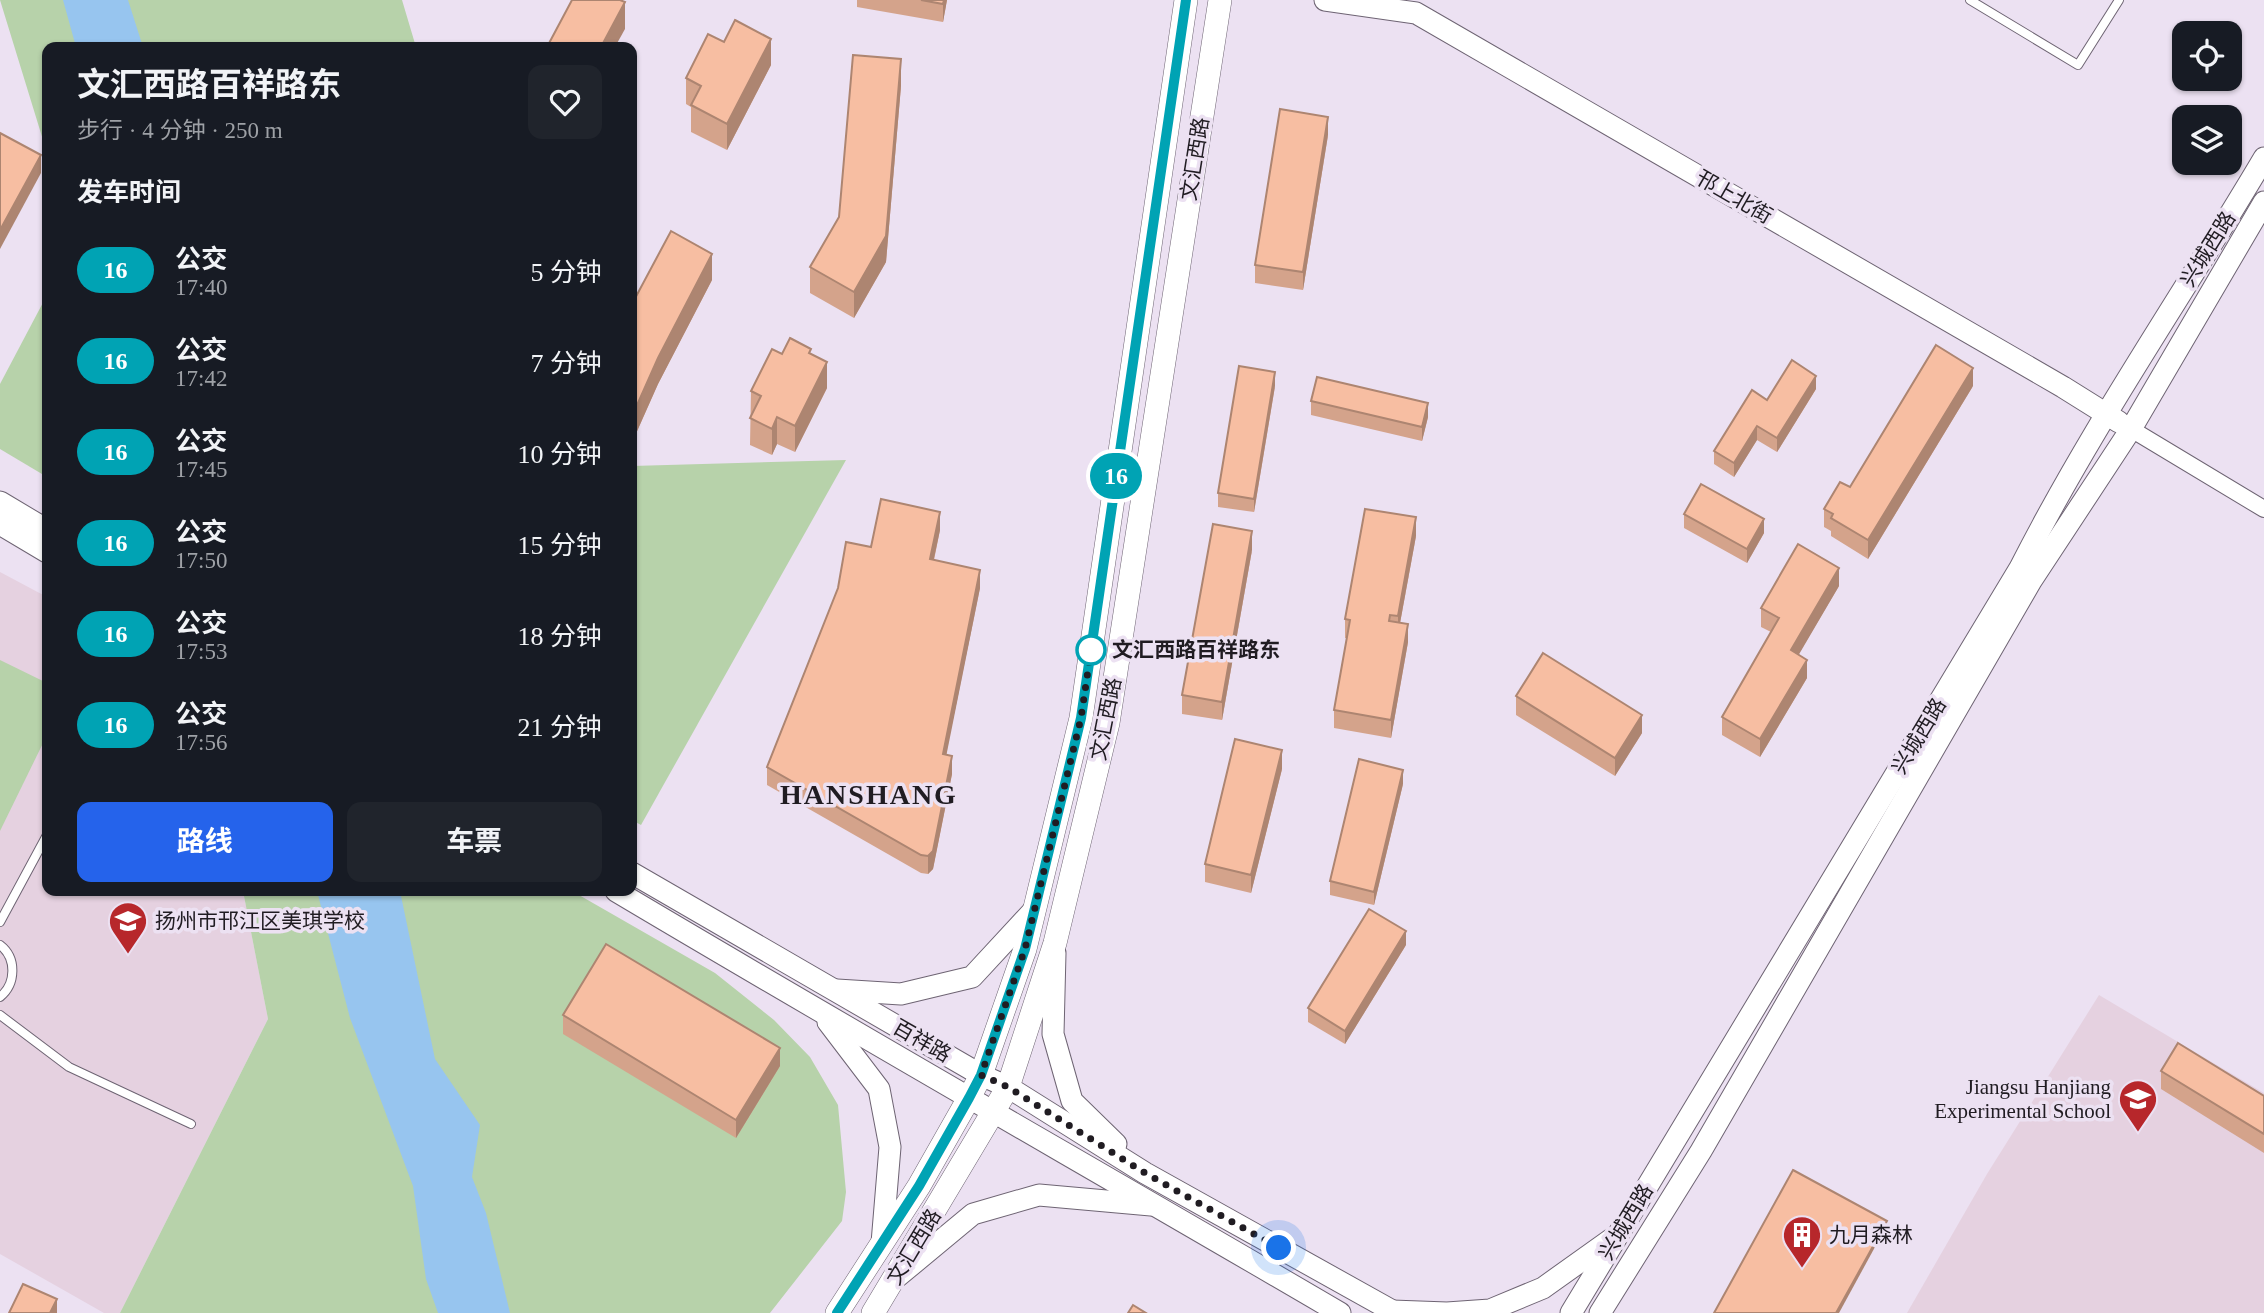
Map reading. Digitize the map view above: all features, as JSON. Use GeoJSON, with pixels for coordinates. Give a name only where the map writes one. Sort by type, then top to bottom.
{"type":"FeatureCollection","features":[{"type":"Feature","properties":{"kind":"main road","name":"文汇西路"},"geometry":{"type":"LineString","coordinates":[[837,1313],[919,1186],[981,1075],[1025,949],[1081,718],[1186,0]]}},
{"type":"Feature","properties":{"kind":"main road","name":"文汇西路"},"geometry":{"type":"LineString","coordinates":[[873,1313],[1008,1087],[1055,943],[1108,723],[1220,0]]}},
{"type":"Feature","properties":{"kind":"street","name":"邗上北街"},"geometry":{"type":"LineString","coordinates":[[1325,0],[1421,7],[2131,429]]}},
{"type":"Feature","properties":{"kind":"street","name":"兴城西路"},"geometry":{"type":"LineString","coordinates":[[1571,1313],[2020,568],[2049,512],[2106,415],[2264,158]]}},
{"type":"Feature","properties":{"kind":"street","name":"兴城西路"},"geometry":{"type":"LineString","coordinates":[[1600,1313],[1708,1139],[2031,581],[2062,530],[2131,429],[2264,202]]}},
{"type":"Feature","properties":{"kind":"street"},"geometry":{"type":"LineString","coordinates":[[2131,429],[2264,509]]}},
{"type":"Feature","properties":{"kind":"street"},"geometry":{"type":"LineString","coordinates":[[0,502],[42,527]]}},
{"type":"Feature","properties":{"kind":"street"},"geometry":{"type":"LineString","coordinates":[[0,524],[42,549]]}},
{"type":"Feature","properties":{"kind":"street","name":"百祥路"},"geometry":{"type":"LineString","coordinates":[[637,876],[981,1075],[1008,1087],[1145,1173],[1394,1312]]}},
{"type":"Feature","properties":{"kind":"street","name":"百祥路"},"geometry":{"type":"LineString","coordinates":[[624,896],[822,1015],[995,1112],[1340,1313]]}},
{"type":"Feature","properties":{"kind":"street"},"geometry":{"type":"LineString","coordinates":[[832,990],[901,994],[972,977],[1034,910]]}},
{"type":"Feature","properties":{"kind":"street"},"geometry":{"type":"LineString","coordinates":[[1055,943],[1053,1034],[1072,1101],[1145,1173]]}},
{"type":"Feature","properties":{"kind":"street"},"geometry":{"type":"LineString","coordinates":[[822,1015],[880,1089],[890,1147],[882,1242]]}},
{"type":"Feature","properties":{"kind":"street"},"geometry":{"type":"LineString","coordinates":[[895,1278],[973,1214],[1039,1195],[1156,1206]]}},
{"type":"Feature","properties":{"kind":"street"},"geometry":{"type":"LineString","coordinates":[[1394,1312],[1447,1313],[1490,1310],[1542,1288],[1620,1232]]}},
{"type":"Feature","properties":{"kind":"street"},"geometry":{"type":"LineString","coordinates":[[1619,1313],[1628,1268]]}},
{"type":"Feature","properties":{"kind":"lane"},"geometry":{"type":"LineString","coordinates":[[1970,0],[2078,65],[2119,0]]}},
{"type":"Feature","properties":{"kind":"lane"},"geometry":{"type":"LineString","coordinates":[[0,922],[42,844]]}},
{"type":"Feature","properties":{"kind":"lane"},"geometry":{"type":"LineString","coordinates":[[0,945],[12,963],[12,979],[0,997]]}},
{"type":"Feature","properties":{"kind":"lane"},"geometry":{"type":"LineString","coordinates":[[0,1015],[69,1067],[191,1124]]}},
{"type":"Feature","properties":{"kind":"shaded area","name":"扬州市邗江区美琪学校"},"geometry":{"type":"Polygon","coordinates":[[[0,572],[42,594],[42,896],[244,896],[268,1019],[120,1313],[104,1313],[0,1254],[0,572]]]}},
{"type":"Feature","properties":{"kind":"shaded area","name":"Jiangsu Hanjiang Experimental School"},"geometry":{"type":"Polygon","coordinates":[[[2099,995],[2264,1093],[2264,1313],[1907,1313],[1987,1174],[2099,995]]]}},
{"type":"Feature","properties":{"kind":"green space"},"geometry":{"type":"Polygon","coordinates":[[[0,0],[402,0],[415,42],[42,42],[42,137],[0,0]]]}},
{"type":"Feature","properties":{"kind":"green space"},"geometry":{"type":"Polygon","coordinates":[[[42,304],[42,474],[0,449],[0,384],[42,304]]]}},
{"type":"Feature","properties":{"kind":"green space"},"geometry":{"type":"Polygon","coordinates":[[[846,460],[641,825],[637,823],[637,466],[846,460]]]}},
{"type":"Feature","properties":{"kind":"green space"},"geometry":{"type":"Polygon","coordinates":[[[0,660],[42,681],[42,745],[0,831],[0,660]]]}},
{"type":"Feature","properties":{"kind":"green space"},"geometry":{"type":"Polygon","coordinates":[[[244,896],[581,896],[715,973],[774,1020],[810,1057],[838,1105],[846,1192],[842,1221],[770,1313],[120,1313],[268,1019],[244,896]]]}},
{"type":"Feature","properties":{"kind":"water"},"geometry":{"type":"Polygon","coordinates":[[[63,0],[128,0],[141,42],[75,42],[63,0]]]}},
{"type":"Feature","properties":{"kind":"water"},"geometry":{"type":"Polygon","coordinates":[[[318,896],[401,896],[435,1059],[480,1125],[472,1177],[486,1213],[510,1313],[438,1313],[426,1279],[413,1186],[350,1018],[318,896]]]}},
{"type":"Feature","properties":{"kind":"building"},"geometry":{"type":"Polygon","coordinates":[[[572,0],[625,2],[604,42],[550,42],[572,0]]]}},
{"type":"Feature","properties":{"kind":"building"},"geometry":{"type":"Polygon","coordinates":[[[921,0],[944,0],[943,4],[921,0]]]}},
{"type":"Feature","properties":{"kind":"building"},"geometry":{"type":"Polygon","coordinates":[[[735,20],[771,39],[727,124],[691,105],[701,86],[686,78],[708,34],[724,42],[735,20]]]}},
{"type":"Feature","properties":{"kind":"building"},"geometry":{"type":"Polygon","coordinates":[[[853,55],[901,59],[886,236],[854,292],[810,267],[839,217],[853,55]]]}},
{"type":"Feature","properties":{"kind":"building"},"geometry":{"type":"Polygon","coordinates":[[[1280,109],[1328,117],[1303,272],[1255,265],[1280,109]]]}},
{"type":"Feature","properties":{"kind":"building"},"geometry":{"type":"Polygon","coordinates":[[[0,133],[41,155],[0,230],[0,133]]]}},
{"type":"Feature","properties":{"kind":"building"},"geometry":{"type":"Polygon","coordinates":[[[671,231],[712,254],[658,358],[637,405],[637,295],[671,231]]]}},
{"type":"Feature","properties":{"kind":"building"},"geometry":{"type":"Polygon","coordinates":[[[790,338],[811,349],[809,353],[827,362],[795,426],[777,417],[772,429],[750,418],[761,396],[751,391],[772,349],[782,354],[790,338]]]}},
{"type":"Feature","properties":{"kind":"building"},"geometry":{"type":"Polygon","coordinates":[[[1936,345],[1973,368],[1868,540],[1831,518],[1833,514],[1824,509],[1840,482],[1850,487],[1936,345]]]}},
{"type":"Feature","properties":{"kind":"building"},"geometry":{"type":"Polygon","coordinates":[[[1792,360],[1816,376],[1777,438],[1757,426],[1734,463],[1714,451],[1752,390],[1767,400],[1792,360]]]}},
{"type":"Feature","properties":{"kind":"building"},"geometry":{"type":"Polygon","coordinates":[[[1239,366],[1275,372],[1254,499],[1218,493],[1239,366]]]}},
{"type":"Feature","properties":{"kind":"building"},"geometry":{"type":"Polygon","coordinates":[[[1317,377],[1428,403],[1422,427],[1311,401],[1317,377]]]}},
{"type":"Feature","properties":{"kind":"building"},"geometry":{"type":"Polygon","coordinates":[[[1701,484],[1764,519],[1747,549],[1684,514],[1701,484]]]}},
{"type":"Feature","properties":{"kind":"building"},"geometry":{"type":"Polygon","coordinates":[[[881,499],[940,512],[930,559],[980,570],[943,754],[952,756],[933,851],[928,856],[921,855],[767,767],[838,588],[846,542],[871,547],[881,499]]]}},
{"type":"Feature","properties":{"kind":"building"},"geometry":{"type":"Polygon","coordinates":[[[1365,509],[1416,517],[1398,616],[1390,615],[1389,621],[1408,624],[1391,720],[1334,710],[1350,620],[1345,619],[1365,509]]]}},
{"type":"Feature","properties":{"kind":"building"},"geometry":{"type":"Polygon","coordinates":[[[1213,524],[1252,531],[1222,702],[1182,695],[1213,524]]]}},
{"type":"Feature","properties":{"kind":"building"},"geometry":{"type":"Polygon","coordinates":[[[1798,544],[1839,568],[1791,650],[1807,660],[1760,739],[1722,717],[1779,618],[1761,608],[1798,544]]]}},
{"type":"Feature","properties":{"kind":"building"},"geometry":{"type":"Polygon","coordinates":[[[1543,653],[1642,715],[1615,758],[1516,696],[1543,653]]]}},
{"type":"Feature","properties":{"kind":"building"},"geometry":{"type":"Polygon","coordinates":[[[1235,739],[1282,750],[1251,875],[1205,864],[1235,739]]]}},
{"type":"Feature","properties":{"kind":"building"},"geometry":{"type":"Polygon","coordinates":[[[1359,759],[1403,770],[1374,892],[1330,881],[1359,759]]]}},
{"type":"Feature","properties":{"kind":"building"},"geometry":{"type":"Polygon","coordinates":[[[1369,909],[1406,931],[1345,1031],[1308,1008],[1369,909]]]}},
{"type":"Feature","properties":{"kind":"building"},"geometry":{"type":"Polygon","coordinates":[[[606,944],[780,1048],[736,1120],[563,1015],[606,944]]]}},
{"type":"Feature","properties":{"kind":"building"},"geometry":{"type":"Polygon","coordinates":[[[2178,1043],[2264,1096],[2264,1134],[2161,1071],[2178,1043]]]}},
{"type":"Feature","properties":{"kind":"building","name":"九月森林"},"geometry":{"type":"Polygon","coordinates":[[[1793,1170],[1887,1221],[1836,1313],[1714,1313],[1793,1170]]]}},
{"type":"Feature","properties":{"kind":"building"},"geometry":{"type":"Polygon","coordinates":[[[23,1284],[57,1299],[50,1313],[9,1313],[23,1284]]]}},
{"type":"Feature","properties":{"kind":"building"},"geometry":{"type":"Polygon","coordinates":[[[1133,1305],[1146,1313],[1128,1313],[1133,1305]]]}},
{"type":"Feature","properties":{"kind":"bus line","name":"16"},"geometry":{"type":"LineString","coordinates":[[837,1313],[919,1186],[981,1075],[1025,949],[1081,718],[1186,0]]}},
{"type":"Feature","properties":{"kind":"place","name":"文汇西路百祥路东"},"geometry":{"type":"Point","coordinates":[1091,650]}},
{"type":"Feature","properties":{"kind":"place","name":"扬州市邗江区美琪学校"},"geometry":{"type":"Point","coordinates":[128,955]}},
{"type":"Feature","properties":{"kind":"place","name":"Jiangsu Hanjiang Experimental School"},"geometry":{"type":"Point","coordinates":[2138,1133]}},
{"type":"Feature","properties":{"kind":"place","name":"九月森林"},"geometry":{"type":"Point","coordinates":[1802,1269]}},
{"type":"Feature","properties":{"kind":"district","name":"HANSHANG"},"geometry":{"type":"Point","coordinates":[869,794]}},
{"type":"Feature","properties":{"kind":"route"},"geometry":{"type":"LineString","coordinates":[[1091,650],[1081,718],[1025,949],[981,1075],[1008,1087],[1145,1173],[1279,1248]]}}]}
